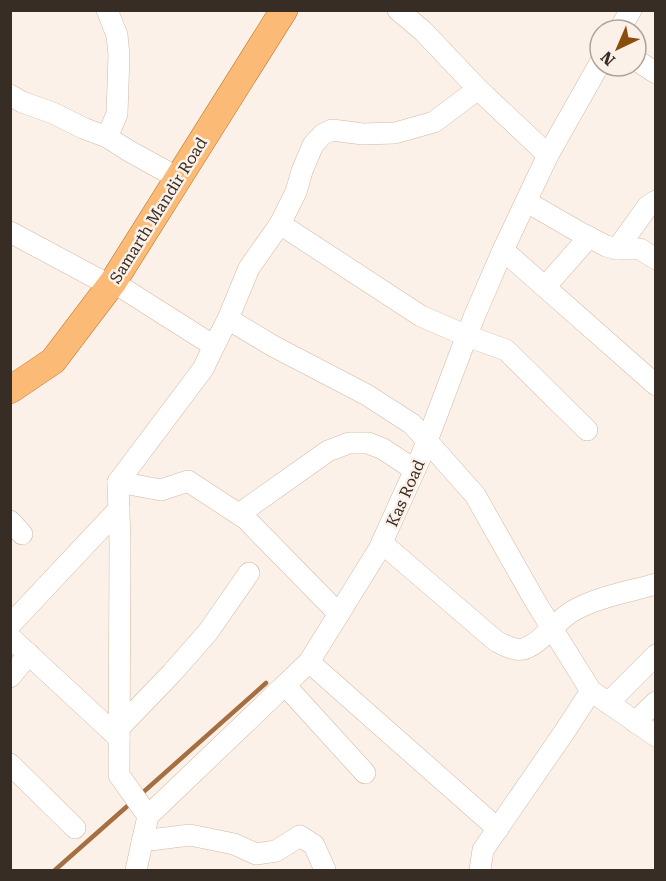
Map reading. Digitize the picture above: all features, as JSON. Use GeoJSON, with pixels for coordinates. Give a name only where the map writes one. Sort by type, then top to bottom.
{"type":"FeatureCollection","features":[{"type":"Feature","properties":{"kind":"main road","name":"Samarth Mandir Road"},"geometry":{"type":"LineString","coordinates":[[15,379],[53,361],[112,284],[284,10]]}},
{"type":"Feature","properties":{"kind":"street"},"geometry":{"type":"LineString","coordinates":[[107,10],[117,35],[119,55],[117,114],[107,137]]}},
{"type":"Feature","properties":{"kind":"street"},"geometry":{"type":"LineString","coordinates":[[398,10],[423,31],[478,89],[548,155]]}},
{"type":"Feature","properties":{"kind":"street","name":"Kas Road"},"geometry":{"type":"LineString","coordinates":[[148,816],[309,662],[382,543],[427,441],[503,250],[548,155],[592,78]]}},
{"type":"Feature","properties":{"kind":"street"},"geometry":{"type":"LineString","coordinates":[[136,870],[148,816],[119,776],[118,482],[203,369],[228,319],[249,268],[280,224],[296,192],[313,145],[322,135],[332,130],[363,134],[395,134],[434,122],[478,89]]}},
{"type":"Feature","properties":{"kind":"street"},"geometry":{"type":"LineString","coordinates":[[10,95],[107,137],[178,178]]}},
{"type":"Feature","properties":{"kind":"street"},"geometry":{"type":"LineString","coordinates":[[617,249],[648,206],[656,201]]}},
{"type":"Feature","properties":{"kind":"street"},"geometry":{"type":"LineString","coordinates":[[526,202],[606,246],[617,249],[640,249],[656,259]]}},
{"type":"Feature","properties":{"kind":"street"},"geometry":{"type":"LineString","coordinates":[[280,224],[421,316],[506,350],[587,430]]}},
{"type":"Feature","properties":{"kind":"street"},"geometry":{"type":"LineString","coordinates":[[10,232],[112,284],[214,346]]}},
{"type":"Feature","properties":{"kind":"street"},"geometry":{"type":"LineString","coordinates":[[544,287],[589,237]]}},
{"type":"Feature","properties":{"kind":"street"},"geometry":{"type":"LineString","coordinates":[[503,250],[656,386]]}},
{"type":"Feature","properties":{"kind":"street"},"geometry":{"type":"LineString","coordinates":[[228,319],[273,346],[367,395],[412,424],[476,495],[535,601],[600,697],[656,736]]}},
{"type":"Feature","properties":{"kind":"street"},"geometry":{"type":"LineString","coordinates":[[239,514],[328,451],[349,443],[368,443],[383,449],[415,470]]}},
{"type":"Feature","properties":{"kind":"street"},"geometry":{"type":"LineString","coordinates":[[118,482],[161,490],[188,481],[246,519],[339,614]]}},
{"type":"Feature","properties":{"kind":"street"},"geometry":{"type":"LineString","coordinates":[[10,625],[119,508]]}},
{"type":"Feature","properties":{"kind":"street"},"geometry":{"type":"LineString","coordinates":[[382,543],[496,641],[521,650],[530,646],[571,612],[596,600],[656,584]]}},
{"type":"Feature","properties":{"kind":"street"},"geometry":{"type":"LineString","coordinates":[[119,733],[208,632],[249,573]]}},
{"type":"Feature","properties":{"kind":"street"},"geometry":{"type":"LineString","coordinates":[[10,637],[119,733]]}},
{"type":"Feature","properties":{"kind":"street"},"geometry":{"type":"LineString","coordinates":[[10,677],[28,654]]}},
{"type":"Feature","properties":{"kind":"street"},"geometry":{"type":"LineString","coordinates":[[480,870],[483,850],[566,731],[600,697],[656,656]]}},
{"type":"Feature","properties":{"kind":"street"},"geometry":{"type":"LineString","coordinates":[[309,662],[498,829]]}},
{"type":"Feature","properties":{"kind":"street"},"geometry":{"type":"LineString","coordinates":[[285,685],[365,773]]}},
{"type":"Feature","properties":{"kind":"street"},"geometry":{"type":"LineString","coordinates":[[635,723],[656,702]]}},
{"type":"Feature","properties":{"kind":"street"},"geometry":{"type":"LineString","coordinates":[[10,764],[75,828]]}},
{"type":"Feature","properties":{"kind":"street"},"geometry":{"type":"LineString","coordinates":[[142,841],[190,836],[234,844],[256,854],[276,850],[300,836],[314,845],[325,870]]}},
{"type":"Feature","properties":{"kind":"waterway"},"geometry":{"type":"LineString","coordinates":[[140,795],[266,683]]}},
{"type":"Feature","properties":{"kind":"waterway"},"geometry":{"type":"LineString","coordinates":[[55,870],[132,802]]}}]}
